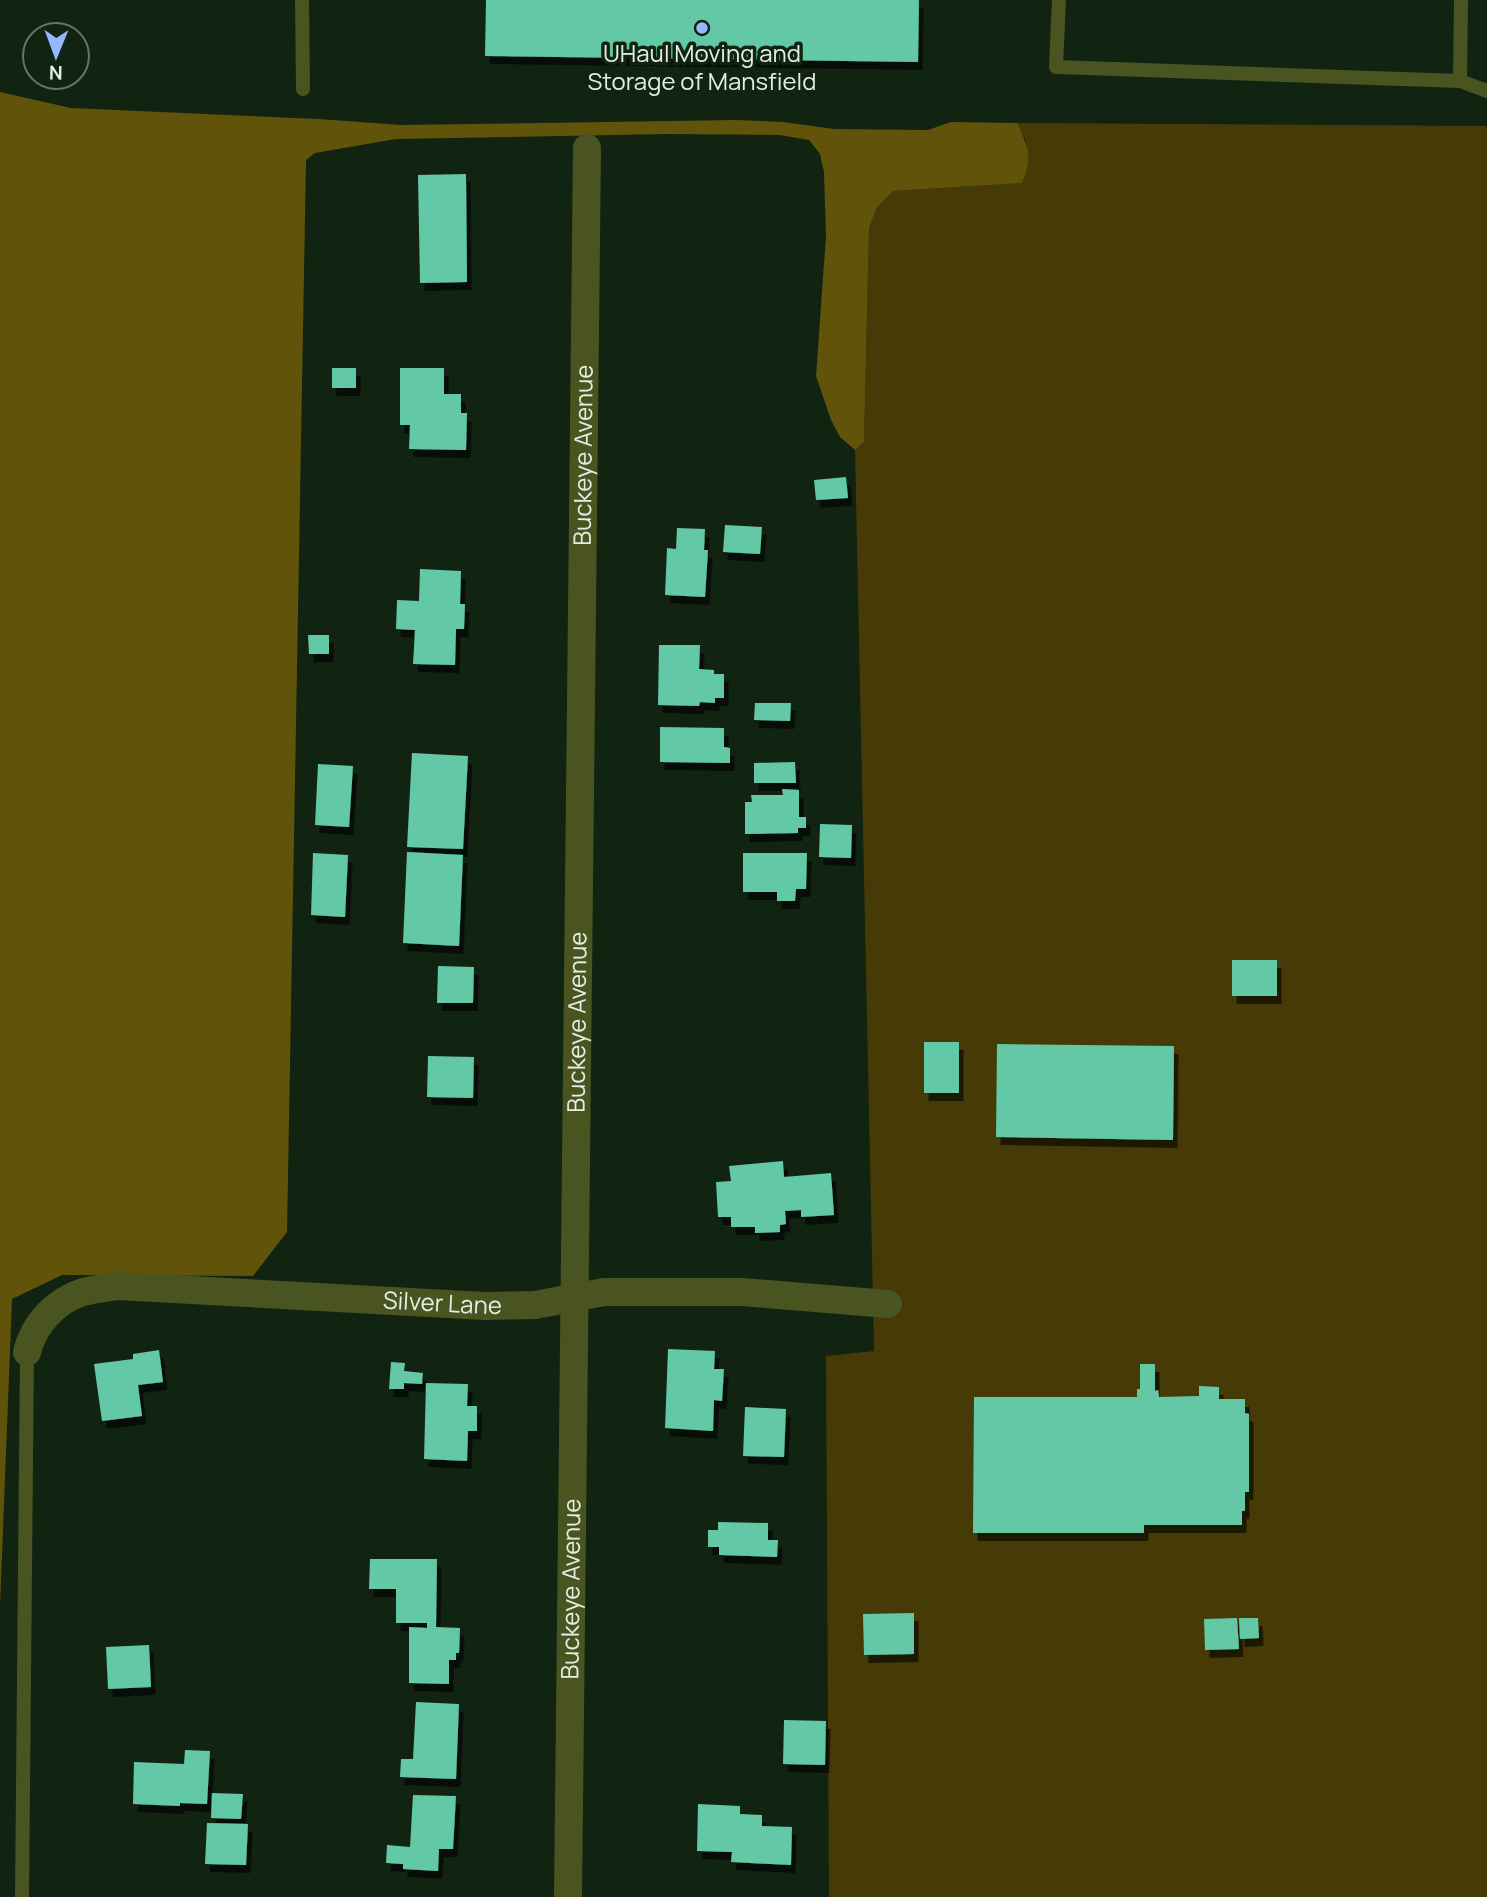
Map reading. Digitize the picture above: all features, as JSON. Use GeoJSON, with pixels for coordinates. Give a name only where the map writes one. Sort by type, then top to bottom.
{"type":"FeatureCollection","features":[{"type":"Feature","properties":{"kind":"street","name":"Buckeye Avenue"},"geometry":{"type":"LineString","coordinates":[[568,1897],[587,148]]}},
{"type":"Feature","properties":{"kind":"street","name":"Silver Lane"},"geometry":{"type":"LineString","coordinates":[[27,1352],[32,1335],[43,1318],[60,1305],[82,1292],[117,1286],[485,1306],[535,1305],[604,1292],[742,1292],[888,1304]]}},
{"type":"Feature","properties":{"kind":"lane"},"geometry":{"type":"LineString","coordinates":[[302,0],[303,89]]}},
{"type":"Feature","properties":{"kind":"lane"},"geometry":{"type":"LineString","coordinates":[[1059,0],[1056,67],[1460,80],[1487,90]]}},
{"type":"Feature","properties":{"kind":"lane"},"geometry":{"type":"LineString","coordinates":[[1460,80],[1461,0]]}},
{"type":"Feature","properties":{"kind":"lane"},"geometry":{"type":"LineString","coordinates":[[22,1897],[27,1352]]}},
{"type":"Feature","properties":{"kind":"shaded area"},"geometry":{"type":"Polygon","coordinates":[[[0,92],[71,108],[401,125],[737,120],[783,122],[834,129],[928,130],[951,122],[1018,123],[1027,146],[1028,160],[1022,183],[893,191],[877,208],[869,228],[864,442],[855,450],[840,437],[831,420],[816,376],[826,236],[824,172],[820,154],[809,140],[780,135],[665,134],[396,139],[315,153],[306,160],[287,1232],[253,1276],[62,1275],[12,1299],[0,1606],[0,92]]]}},
{"type":"Feature","properties":{"kind":"shaded area"},"geometry":{"type":"Polygon","coordinates":[[[1018,123],[1487,126],[1487,1897],[829,1897],[826,1356],[874,1351],[855,450],[864,442],[869,228],[877,208],[893,191],[1022,183],[1026,141],[1018,123]]]}},
{"type":"Feature","properties":{"kind":"building","name":"UHaul Moving and Storage of Mansfield"},"geometry":{"type":"Polygon","coordinates":[[[486,0],[919,0],[918,62],[485,56],[486,0]]]}},
{"type":"Feature","properties":{"kind":"building"},"geometry":{"type":"Polygon","coordinates":[[[466,174],[467,282],[420,283],[418,175],[466,174]]]}},
{"type":"Feature","properties":{"kind":"building"},"geometry":{"type":"Polygon","coordinates":[[[332,368],[356,368],[356,388],[332,388],[332,368]]]}},
{"type":"Feature","properties":{"kind":"building"},"geometry":{"type":"Polygon","coordinates":[[[400,368],[444,368],[444,394],[461,394],[461,413],[467,413],[466,450],[409,449],[410,425],[400,425],[400,368]]]}},
{"type":"Feature","properties":{"kind":"building"},"geometry":{"type":"Polygon","coordinates":[[[846,477],[848,498],[816,500],[814,480],[846,477]]]}},
{"type":"Feature","properties":{"kind":"building"},"geometry":{"type":"Polygon","coordinates":[[[725,525],[762,527],[760,554],[723,552],[725,525]]]}},
{"type":"Feature","properties":{"kind":"building"},"geometry":{"type":"Polygon","coordinates":[[[677,528],[705,529],[704,550],[708,550],[705,597],[665,595],[667,548],[676,549],[677,528]]]}},
{"type":"Feature","properties":{"kind":"building"},"geometry":{"type":"Polygon","coordinates":[[[420,569],[461,571],[460,604],[465,604],[464,629],[456,629],[455,665],[413,664],[415,630],[396,629],[397,600],[419,601],[420,569]]]}},
{"type":"Feature","properties":{"kind":"building"},"geometry":{"type":"Polygon","coordinates":[[[308,635],[329,635],[329,654],[309,654],[308,635]]]}},
{"type":"Feature","properties":{"kind":"building"},"geometry":{"type":"Polygon","coordinates":[[[659,645],[700,645],[699,669],[724,674],[724,698],[715,698],[715,703],[700,702],[699,706],[658,705],[659,645]]]}},
{"type":"Feature","properties":{"kind":"building"},"geometry":{"type":"Polygon","coordinates":[[[755,703],[791,703],[790,721],[754,720],[755,703]]]}},
{"type":"Feature","properties":{"kind":"building"},"geometry":{"type":"Polygon","coordinates":[[[660,727],[724,728],[724,747],[730,748],[730,763],[660,762],[660,727]]]}},
{"type":"Feature","properties":{"kind":"building"},"geometry":{"type":"Polygon","coordinates":[[[412,753],[468,756],[463,849],[407,847],[412,753]]]}},
{"type":"Feature","properties":{"kind":"building"},"geometry":{"type":"Polygon","coordinates":[[[795,762],[796,783],[754,783],[754,763],[795,762]]]}},
{"type":"Feature","properties":{"kind":"building"},"geometry":{"type":"Polygon","coordinates":[[[318,764],[353,766],[349,827],[315,825],[318,764]]]}},
{"type":"Feature","properties":{"kind":"building"},"geometry":{"type":"Polygon","coordinates":[[[782,789],[799,790],[799,817],[806,817],[806,828],[798,828],[798,833],[745,834],[745,802],[752,802],[751,795],[783,795],[782,789]]]}},
{"type":"Feature","properties":{"kind":"building"},"geometry":{"type":"Polygon","coordinates":[[[820,824],[852,825],[851,858],[819,857],[820,824]]]}},
{"type":"Feature","properties":{"kind":"building"},"geometry":{"type":"Polygon","coordinates":[[[407,852],[463,855],[459,946],[403,943],[407,852]]]}},
{"type":"Feature","properties":{"kind":"building"},"geometry":{"type":"Polygon","coordinates":[[[313,853],[348,855],[345,917],[311,915],[313,853]]]}},
{"type":"Feature","properties":{"kind":"building"},"geometry":{"type":"Polygon","coordinates":[[[743,853],[807,853],[806,889],[796,889],[795,901],[777,901],[777,892],[743,892],[743,853]]]}},
{"type":"Feature","properties":{"kind":"building"},"geometry":{"type":"Polygon","coordinates":[[[1232,960],[1277,960],[1277,996],[1232,996],[1232,960]]]}},
{"type":"Feature","properties":{"kind":"building"},"geometry":{"type":"Polygon","coordinates":[[[438,966],[474,967],[473,1003],[437,1003],[438,966]]]}},
{"type":"Feature","properties":{"kind":"building"},"geometry":{"type":"Polygon","coordinates":[[[924,1042],[959,1042],[959,1093],[924,1093],[924,1042]]]}},
{"type":"Feature","properties":{"kind":"building"},"geometry":{"type":"Polygon","coordinates":[[[997,1044],[1174,1046],[1173,1140],[996,1137],[997,1044]]]}},
{"type":"Feature","properties":{"kind":"building"},"geometry":{"type":"Polygon","coordinates":[[[428,1056],[474,1057],[473,1098],[427,1097],[428,1056]]]}},
{"type":"Feature","properties":{"kind":"building"},"geometry":{"type":"Polygon","coordinates":[[[783,1161],[784,1177],[831,1173],[834,1215],[801,1217],[801,1210],[785,1211],[786,1224],[780,1225],[780,1232],[755,1233],[755,1227],[731,1227],[731,1217],[718,1217],[716,1182],[731,1181],[729,1166],[783,1161]]]}},
{"type":"Feature","properties":{"kind":"building"},"geometry":{"type":"Polygon","coordinates":[[[668,1349],[715,1351],[714,1369],[724,1369],[722,1401],[714,1400],[713,1431],[665,1428],[668,1349]]]}},
{"type":"Feature","properties":{"kind":"building"},"geometry":{"type":"Polygon","coordinates":[[[159,1350],[163,1382],[138,1385],[142,1416],[102,1421],[94,1364],[133,1359],[133,1354],[159,1350]]]}},
{"type":"Feature","properties":{"kind":"building"},"geometry":{"type":"Polygon","coordinates":[[[391,1362],[405,1363],[404,1371],[423,1373],[422,1384],[404,1383],[404,1389],[389,1389],[391,1362]]]}},
{"type":"Feature","properties":{"kind":"building"},"geometry":{"type":"Polygon","coordinates":[[[1140,1364],[1155,1364],[1155,1391],[1158,1390],[1159,1397],[1199,1396],[1199,1386],[1219,1387],[1219,1399],[1245,1399],[1245,1413],[1249,1414],[1249,1492],[1245,1492],[1242,1525],[1144,1525],[1144,1533],[973,1533],[974,1397],[1137,1397],[1137,1389],[1140,1389],[1140,1364]]]}},
{"type":"Feature","properties":{"kind":"building"},"geometry":{"type":"Polygon","coordinates":[[[426,1383],[468,1384],[467,1406],[477,1406],[477,1431],[468,1431],[467,1461],[424,1459],[426,1383]]]}},
{"type":"Feature","properties":{"kind":"building"},"geometry":{"type":"Polygon","coordinates":[[[745,1407],[786,1409],[784,1457],[743,1456],[745,1407]]]}},
{"type":"Feature","properties":{"kind":"building"},"geometry":{"type":"Polygon","coordinates":[[[718,1522],[768,1523],[768,1540],[778,1540],[777,1557],[719,1555],[719,1547],[708,1547],[708,1530],[718,1530],[718,1522]]]}},
{"type":"Feature","properties":{"kind":"building"},"geometry":{"type":"Polygon","coordinates":[[[370,1559],[437,1559],[436,1627],[460,1628],[459,1653],[456,1653],[456,1660],[449,1660],[449,1684],[409,1683],[409,1627],[427,1628],[427,1623],[396,1623],[396,1589],[369,1589],[370,1559]]]}},
{"type":"Feature","properties":{"kind":"building"},"geometry":{"type":"Polygon","coordinates":[[[914,1613],[914,1654],[864,1655],[863,1614],[914,1613]]]}},
{"type":"Feature","properties":{"kind":"building"},"geometry":{"type":"Polygon","coordinates":[[[1237,1618],[1239,1649],[1205,1650],[1204,1619],[1237,1618]]]}},
{"type":"Feature","properties":{"kind":"building"},"geometry":{"type":"Polygon","coordinates":[[[1239,1618],[1258,1618],[1259,1638],[1240,1639],[1239,1618]]]}},
{"type":"Feature","properties":{"kind":"building"},"geometry":{"type":"Polygon","coordinates":[[[149,1645],[151,1687],[108,1689],[106,1647],[149,1645]]]}},
{"type":"Feature","properties":{"kind":"building"},"geometry":{"type":"Polygon","coordinates":[[[416,1702],[459,1704],[456,1779],[400,1777],[401,1759],[413,1759],[416,1702]]]}},
{"type":"Feature","properties":{"kind":"building"},"geometry":{"type":"Polygon","coordinates":[[[784,1720],[826,1721],[825,1765],[783,1764],[784,1720]]]}},
{"type":"Feature","properties":{"kind":"building"},"geometry":{"type":"Polygon","coordinates":[[[185,1750],[210,1751],[207,1804],[133,1804],[134,1762],[184,1764],[185,1750]]]}},
{"type":"Feature","properties":{"kind":"building"},"geometry":{"type":"Polygon","coordinates":[[[212,1793],[243,1794],[241,1819],[211,1818],[212,1793]]]}},
{"type":"Feature","properties":{"kind":"building"},"geometry":{"type":"Polygon","coordinates":[[[413,1795],[456,1796],[453,1849],[439,1849],[438,1871],[403,1869],[403,1864],[386,1863],[387,1845],[410,1847],[413,1795]]]}},
{"type":"Feature","properties":{"kind":"building"},"geometry":{"type":"Polygon","coordinates":[[[698,1804],[740,1806],[740,1814],[762,1815],[762,1826],[792,1827],[791,1865],[731,1862],[732,1852],[697,1851],[698,1804]]]}},
{"type":"Feature","properties":{"kind":"building"},"geometry":{"type":"Polygon","coordinates":[[[207,1823],[248,1824],[246,1865],[205,1864],[207,1823]]]}},
{"type":"Feature","properties":{"kind":"place","name":"UHaul Moving and Storage of Mansfield"},"geometry":{"type":"Point","coordinates":[702,28]}}]}
